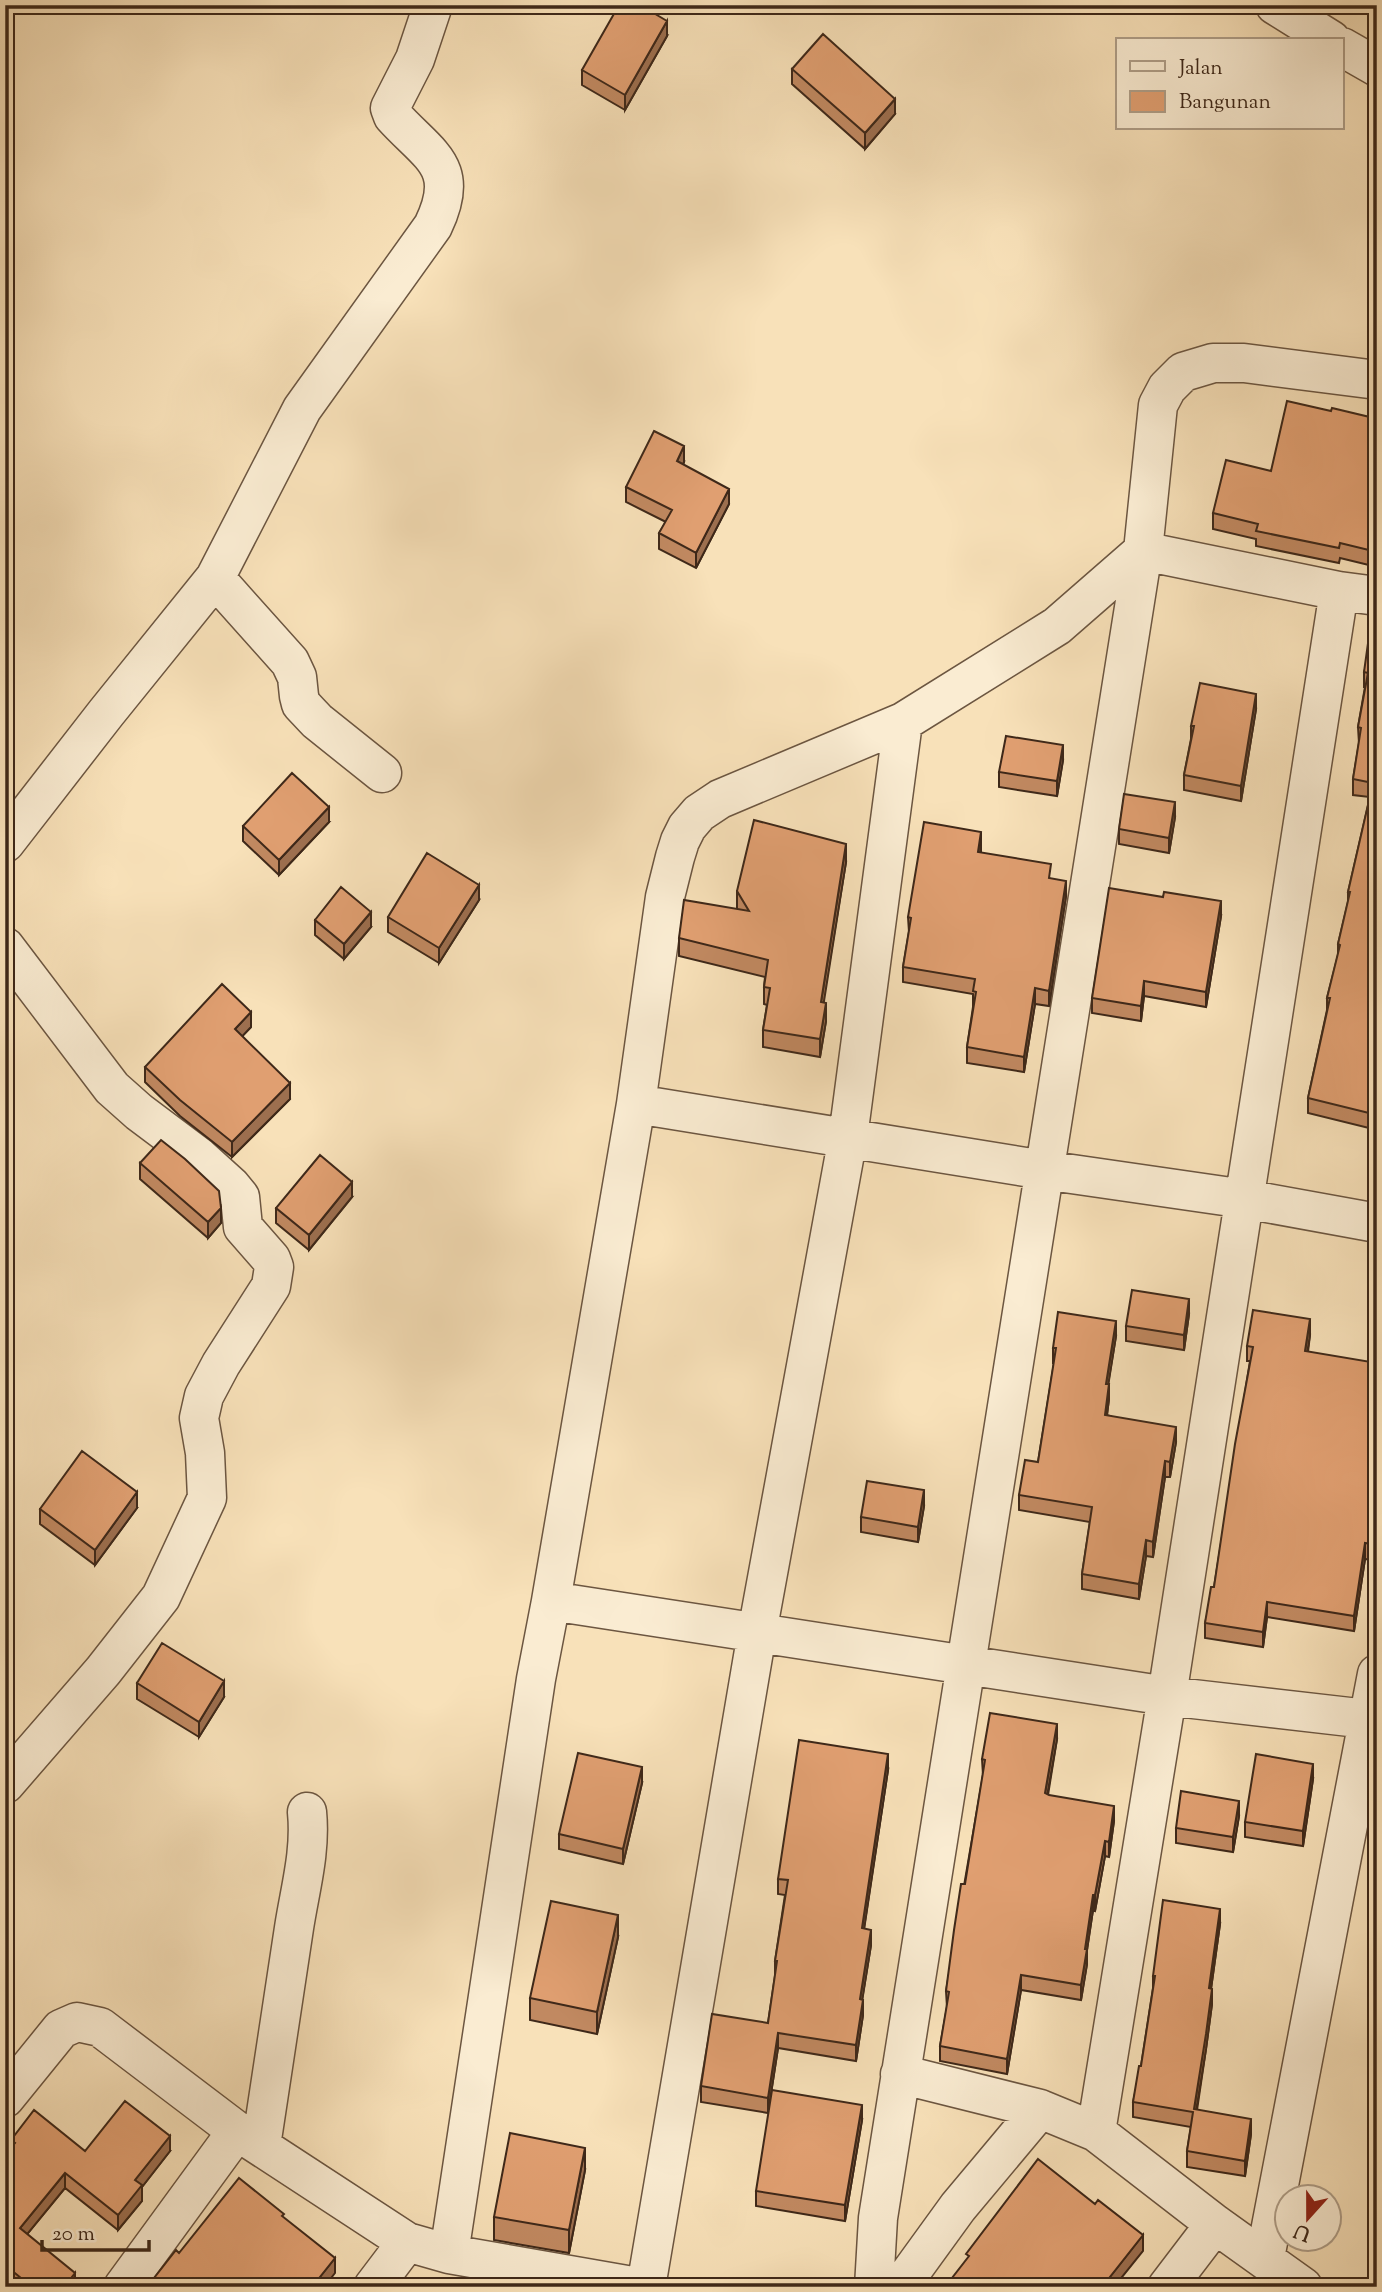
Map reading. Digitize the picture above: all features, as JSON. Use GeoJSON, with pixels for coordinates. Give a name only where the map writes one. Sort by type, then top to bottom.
{"type":"FeatureCollection","features":[{"type":"Feature","properties":{"kind":"street"},"geometry":{"type":"LineString","coordinates":[[5,843],[215,578],[302,409],[433,226],[441,210],[444,176],[438,161],[393,116],[390,108],[415,59],[433,5]]}},
{"type":"Feature","properties":{"kind":"street"},"geometry":{"type":"LineString","coordinates":[[1275,5],[1328,38]]}},
{"type":"Feature","properties":{"kind":"street"},"geometry":{"type":"LineString","coordinates":[[1344,48],[1377,67]]}},
{"type":"Feature","properties":{"kind":"street"},"geometry":{"type":"LineString","coordinates":[[874,2287],[878,2218],[900,2074],[1143,551],[1158,405],[1167,388],[1183,372],[1213,363],[1244,363],[1377,380]]}},
{"type":"Feature","properties":{"kind":"street"},"geometry":{"type":"LineString","coordinates":[[1143,551],[1339,591],[1377,596]]}},
{"type":"Feature","properties":{"kind":"street"},"geometry":{"type":"LineString","coordinates":[[449,2254],[536,1679],[636,1104],[665,897],[680,841],[699,813],[720,799],[903,722],[1057,626],[1143,551]]}},
{"type":"Feature","properties":{"kind":"street"},"geometry":{"type":"LineString","coordinates":[[215,578],[290,662],[297,677],[302,704],[317,721],[382,773]]}},
{"type":"Feature","properties":{"kind":"street"},"geometry":{"type":"LineString","coordinates":[[1096,2132],[1167,1696],[1339,591]]}},
{"type":"Feature","properties":{"kind":"street"},"geometry":{"type":"LineString","coordinates":[[646,2287],[757,1633],[848,1137],[903,722]]}},
{"type":"Feature","properties":{"kind":"street"},"geometry":{"type":"LineString","coordinates":[[5,947],[112,1088],[231,1186],[240,1197],[243,1227],[271,1259],[274,1267],[271,1286],[221,1364],[204,1396],[199,1418],[205,1453],[207,1498],[161,1597],[103,1671],[5,1784]]}},
{"type":"Feature","properties":{"kind":"street"},"geometry":{"type":"LineString","coordinates":[[636,1104],[1044,1170],[1245,1199],[1377,1223]]}},
{"type":"Feature","properties":{"kind":"street"},"geometry":{"type":"LineString","coordinates":[[551,1601],[1167,1696],[1372,1720]]}},
{"type":"Feature","properties":{"kind":"street"},"geometry":{"type":"LineString","coordinates":[[1265,2258],[1372,1720],[1377,1674]]}},
{"type":"Feature","properties":{"kind":"street"},"geometry":{"type":"LineString","coordinates":[[123,2287],[249,2139],[306,1864],[307,1811]]}},
{"type":"Feature","properties":{"kind":"street"},"geometry":{"type":"LineString","coordinates":[[5,2098],[61,2029],[78,2022],[87,2022],[100,2027],[249,2139],[407,2242],[449,2254],[638,2287]]}},
{"type":"Feature","properties":{"kind":"street"},"geometry":{"type":"LineString","coordinates":[[900,2074],[1040,2109],[1096,2132],[1215,2224],[1303,2287]]}},
{"type":"Feature","properties":{"kind":"street"},"geometry":{"type":"LineString","coordinates":[[900,2287],[958,2207],[1040,2109]]}},
{"type":"Feature","properties":{"kind":"street"},"geometry":{"type":"LineString","coordinates":[[1167,2287],[1215,2224]]}},
{"type":"Feature","properties":{"kind":"street"},"geometry":{"type":"LineString","coordinates":[[373,2287],[407,2242]]}},
{"type":"Feature","properties":{"kind":"building"},"geometry":{"type":"Polygon","coordinates":[[[619,5],[640,5],[667,21],[625,95],[582,70],[619,5]]]}},
{"type":"Feature","properties":{"kind":"building"},"geometry":{"type":"Polygon","coordinates":[[[823,34],[895,99],[865,133],[792,69],[823,34]]]}},
{"type":"Feature","properties":{"kind":"building"},"geometry":{"type":"Polygon","coordinates":[[[1287,401],[1374,418],[1377,415],[1377,552],[1340,543],[1339,548],[1256,531],[1258,524],[1213,513],[1226,460],[1271,471],[1287,401]]]}},
{"type":"Feature","properties":{"kind":"building"},"geometry":{"type":"Polygon","coordinates":[[[654,431],[684,446],[677,461],[729,489],[696,553],[659,533],[672,510],[626,487],[654,431]]]}},
{"type":"Feature","properties":{"kind":"building"},"geometry":{"type":"Polygon","coordinates":[[[1369,636],[1377,637],[1377,1115],[1308,1098],[1330,998],[1327,998],[1340,945],[1338,944],[1348,892],[1373,783],[1353,779],[1361,728],[1358,727],[1368,673],[1364,672],[1369,636]]]}},
{"type":"Feature","properties":{"kind":"building"},"geometry":{"type":"Polygon","coordinates":[[[1200,683],[1256,694],[1241,786],[1184,775],[1200,683]]]}},
{"type":"Feature","properties":{"kind":"building"},"geometry":{"type":"Polygon","coordinates":[[[1006,736],[1063,745],[1057,781],[999,772],[1006,736]]]}},
{"type":"Feature","properties":{"kind":"building"},"geometry":{"type":"Polygon","coordinates":[[[292,773],[329,807],[279,860],[243,826],[292,773]]]}},
{"type":"Feature","properties":{"kind":"building"},"geometry":{"type":"Polygon","coordinates":[[[1124,794],[1175,802],[1169,838],[1119,829],[1124,794]]]}},
{"type":"Feature","properties":{"kind":"building"},"geometry":{"type":"Polygon","coordinates":[[[754,820],[846,844],[821,1002],[826,1003],[820,1039],[763,1030],[770,988],[764,987],[768,960],[679,938],[684,900],[749,911],[737,891],[754,820]]]}},
{"type":"Feature","properties":{"kind":"building"},"geometry":{"type":"Polygon","coordinates":[[[924,822],[981,832],[978,852],[1051,864],[1049,878],[1066,881],[1049,991],[1035,988],[1024,1057],[967,1047],[976,992],[973,991],[975,979],[903,967],[911,918],[908,917],[924,822]]]}},
{"type":"Feature","properties":{"kind":"building"},"geometry":{"type":"Polygon","coordinates":[[[427,853],[479,885],[439,948],[388,917],[427,853]]]}},
{"type":"Feature","properties":{"kind":"building"},"geometry":{"type":"Polygon","coordinates":[[[341,887],[371,912],[344,944],[315,920],[341,887]]]}},
{"type":"Feature","properties":{"kind":"building"},"geometry":{"type":"Polygon","coordinates":[[[1109,888],[1163,897],[1164,892],[1221,901],[1206,992],[1144,981],[1141,1006],[1092,998],[1109,888]]]}},
{"type":"Feature","properties":{"kind":"building"},"geometry":{"type":"Polygon","coordinates":[[[222,984],[251,1012],[235,1029],[290,1083],[232,1142],[180,1100],[145,1067],[222,984]]]}},
{"type":"Feature","properties":{"kind":"building"},"geometry":{"type":"Polygon","coordinates":[[[1377,1130],[1377,1168],[1370,1167],[1377,1130]]]}},
{"type":"Feature","properties":{"kind":"building"},"geometry":{"type":"Polygon","coordinates":[[[161,1140],[219,1191],[221,1208],[208,1222],[140,1163],[161,1140]]]}},
{"type":"Feature","properties":{"kind":"building"},"geometry":{"type":"Polygon","coordinates":[[[320,1155],[352,1182],[309,1235],[276,1208],[320,1155]]]}},
{"type":"Feature","properties":{"kind":"building"},"geometry":{"type":"Polygon","coordinates":[[[1132,1290],[1189,1299],[1184,1335],[1126,1326],[1132,1290]]]}},
{"type":"Feature","properties":{"kind":"building"},"geometry":{"type":"Polygon","coordinates":[[[1253,1310],[1310,1319],[1305,1351],[1377,1363],[1377,1465],[1370,1508],[1376,1509],[1371,1544],[1365,1543],[1354,1616],[1267,1602],[1263,1632],[1205,1623],[1211,1587],[1214,1587],[1235,1444],[1253,1347],[1247,1346],[1253,1310]]]}},
{"type":"Feature","properties":{"kind":"building"},"geometry":{"type":"Polygon","coordinates":[[[1058,1312],[1116,1321],[1106,1384],[1109,1384],[1105,1415],[1176,1427],[1170,1462],[1165,1461],[1153,1542],[1146,1540],[1139,1584],[1082,1574],[1092,1507],[1019,1495],[1025,1460],[1038,1462],[1056,1348],[1053,1348],[1058,1312]]]}},
{"type":"Feature","properties":{"kind":"building"},"geometry":{"type":"Polygon","coordinates":[[[82,1451],[137,1492],[95,1550],[40,1509],[82,1451]]]}},
{"type":"Feature","properties":{"kind":"building"},"geometry":{"type":"Polygon","coordinates":[[[867,1481],[924,1490],[918,1527],[861,1517],[867,1481]]]}},
{"type":"Feature","properties":{"kind":"building"},"geometry":{"type":"Polygon","coordinates":[[[162,1643],[224,1681],[199,1722],[137,1683],[162,1643]]]}},
{"type":"Feature","properties":{"kind":"building"},"geometry":{"type":"Polygon","coordinates":[[[990,1713],[1057,1724],[1045,1793],[1114,1806],[1109,1842],[1105,1841],[1093,1895],[1081,1985],[1021,1975],[1007,2059],[940,2046],[949,1992],[946,1991],[954,1930],[961,1884],[965,1884],[990,1713]]]}},
{"type":"Feature","properties":{"kind":"building"},"geometry":{"type":"Polygon","coordinates":[[[799,1740],[888,1754],[862,1928],[871,1930],[856,2045],[778,2033],[768,2098],[701,2086],[712,2014],[768,2023],[788,1880],[778,1879],[799,1740]]]}},
{"type":"Feature","properties":{"kind":"building"},"geometry":{"type":"Polygon","coordinates":[[[578,1753],[642,1767],[623,1849],[559,1834],[578,1753]]]}},
{"type":"Feature","properties":{"kind":"building"},"geometry":{"type":"Polygon","coordinates":[[[1256,1754],[1313,1764],[1303,1831],[1245,1822],[1256,1754]]]}},
{"type":"Feature","properties":{"kind":"building"},"geometry":{"type":"Polygon","coordinates":[[[1181,1791],[1239,1801],[1233,1837],[1176,1828],[1181,1791]]]}},
{"type":"Feature","properties":{"kind":"building"},"geometry":{"type":"Polygon","coordinates":[[[1163,1900],[1220,1909],[1209,1988],[1212,1989],[1194,2109],[1251,2119],[1245,2161],[1187,2151],[1193,2112],[1133,2102],[1155,1976],[1163,1900]]]}},
{"type":"Feature","properties":{"kind":"building"},"geometry":{"type":"Polygon","coordinates":[[[551,1901],[618,1915],[597,2012],[530,1998],[551,1901]]]}},
{"type":"Feature","properties":{"kind":"building"},"geometry":{"type":"Polygon","coordinates":[[[772,2090],[862,2105],[845,2205],[756,2191],[772,2090]]]}},
{"type":"Feature","properties":{"kind":"building"},"geometry":{"type":"Polygon","coordinates":[[[125,2101],[170,2136],[135,2180],[142,2185],[118,2215],[65,2173],[20,2228],[75,2273],[64,2287],[32,2287],[5,2265],[5,2155],[15,2143],[11,2140],[34,2110],[85,2151],[125,2101]]]}},
{"type":"Feature","properties":{"kind":"building"},"geometry":{"type":"Polygon","coordinates":[[[510,2133],[585,2148],[569,2230],[494,2217],[510,2133]]]}},
{"type":"Feature","properties":{"kind":"building"},"geometry":{"type":"Polygon","coordinates":[[[1038,2159],[1095,2204],[1098,2200],[1143,2235],[1102,2287],[945,2287],[969,2256],[966,2254],[1038,2159]]]}},
{"type":"Feature","properties":{"kind":"building"},"geometry":{"type":"Polygon","coordinates":[[[239,2178],[335,2258],[312,2287],[147,2287],[176,2250],[179,2253],[239,2178]]]}}]}
